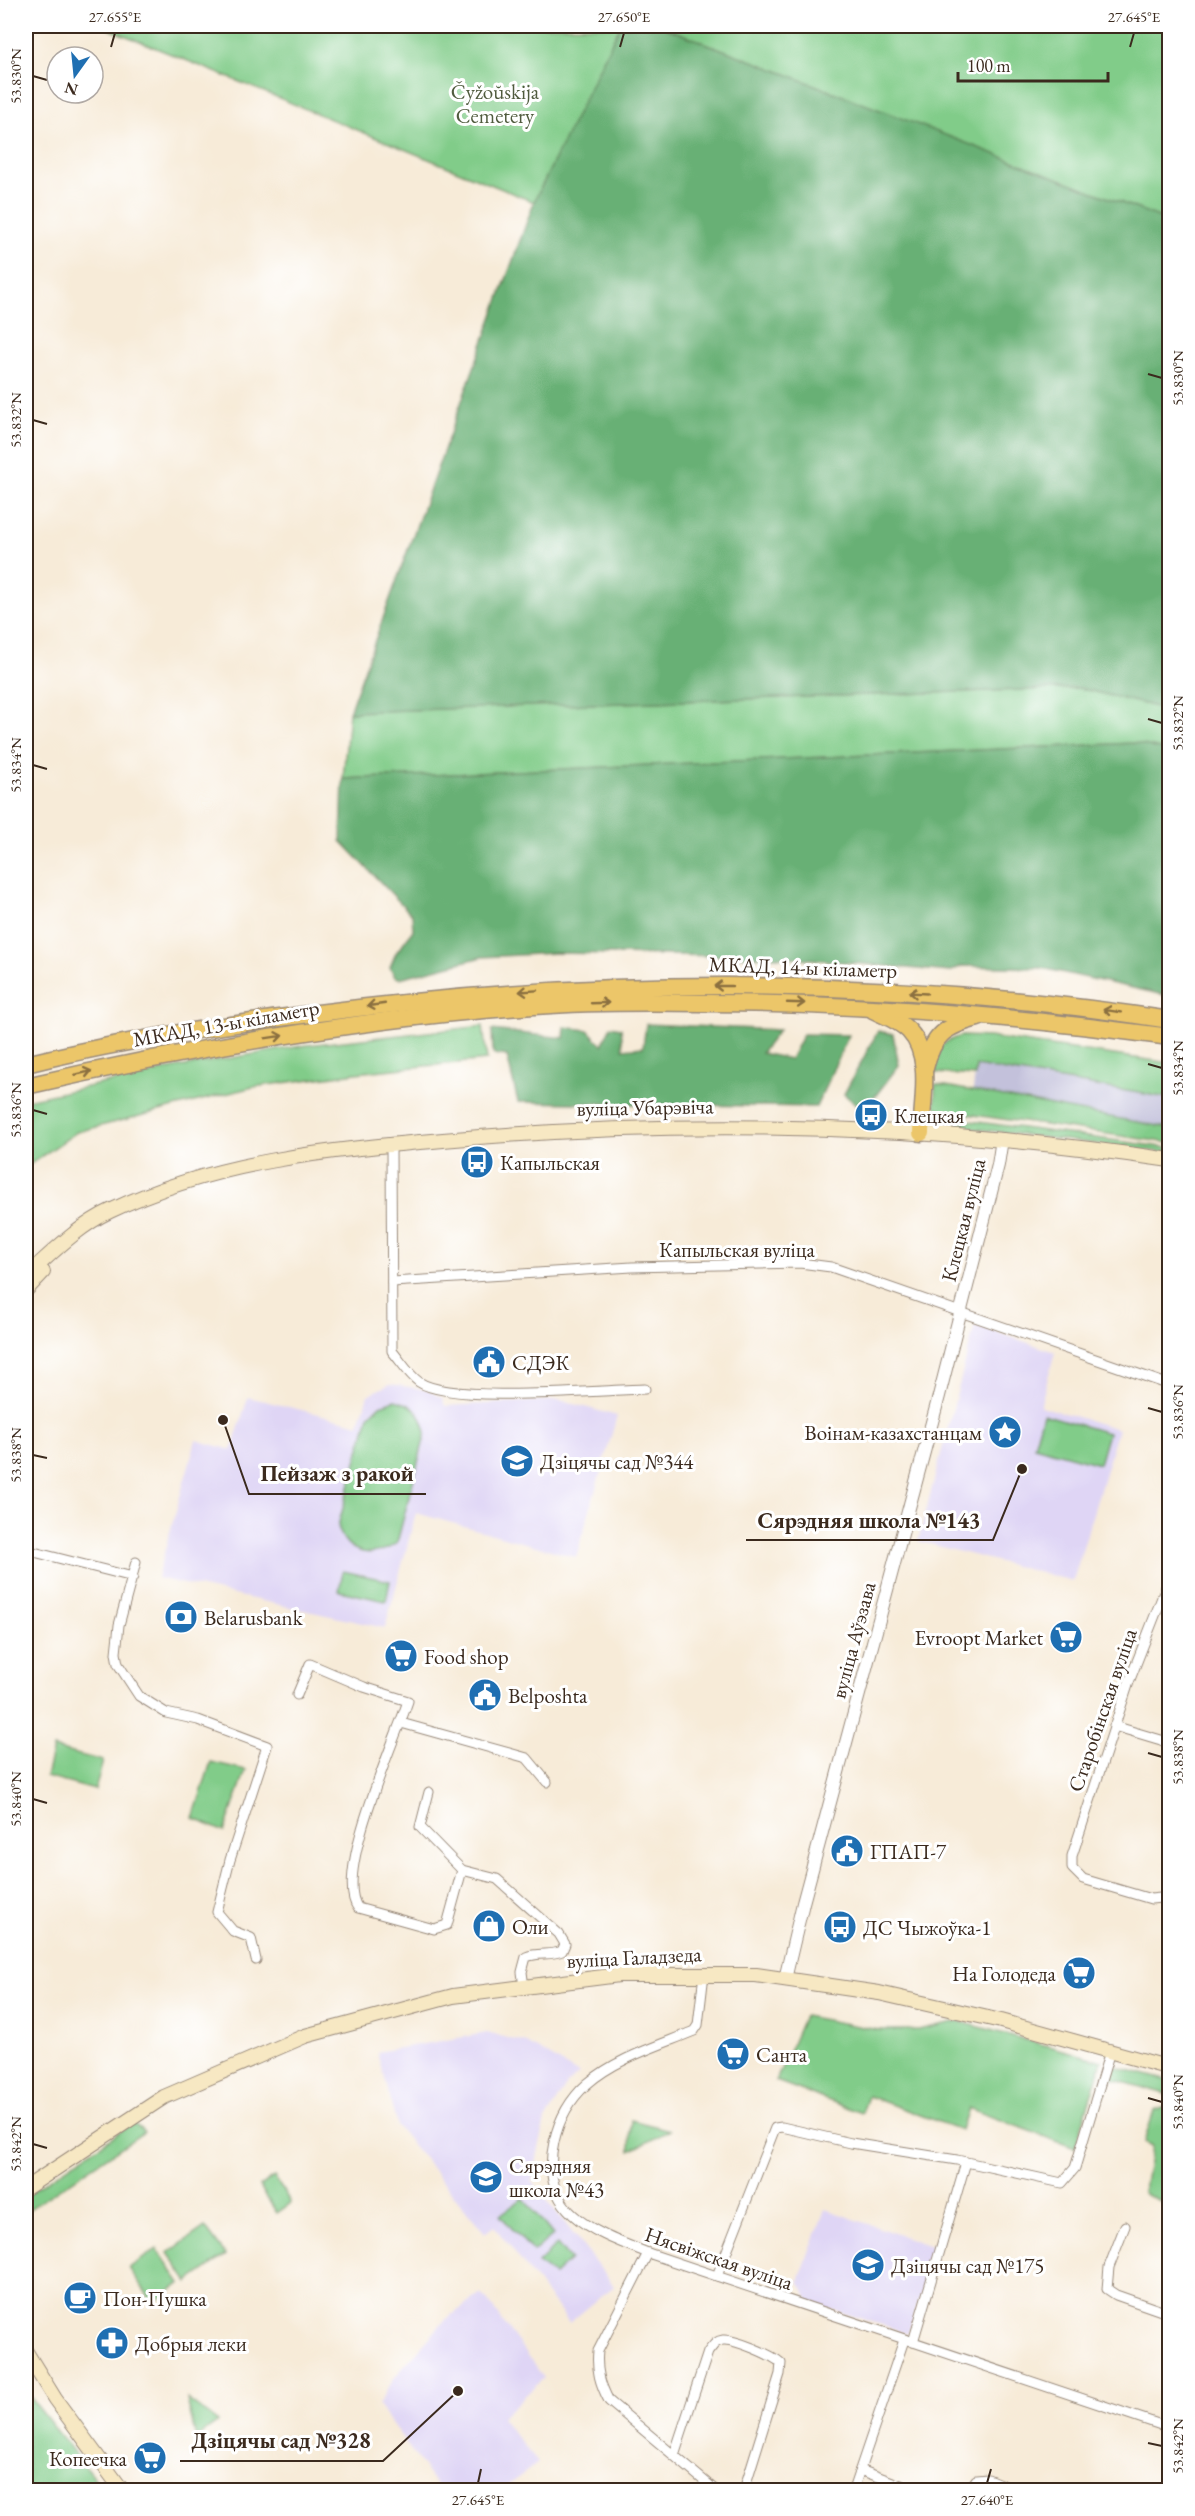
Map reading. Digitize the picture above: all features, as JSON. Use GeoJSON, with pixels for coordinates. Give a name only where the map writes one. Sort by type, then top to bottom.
{"type":"FeatureCollection","features":[{"type":"Feature","properties":{"kind":"highway","name":"МКАД, 14-ы кіламетр"},"geometry":{"type":"LineString","coordinates":[[436,1007],[614,986],[759,986],[977,996],[1170,1020]]}},
{"type":"Feature","properties":{"kind":"highway","name":"МКАД, 14-ы кіламетр"},"geometry":{"type":"LineString","coordinates":[[436,1007],[633,1002],[866,1006],[987,1015],[1170,1036]]}},
{"type":"Feature","properties":{"kind":"highway"},"geometry":{"type":"LineString","coordinates":[[866,1006],[910,1031],[920,1048],[924,1075],[921,1133]]}},
{"type":"Feature","properties":{"kind":"highway","name":"МКАД, 13-ы кіламетр"},"geometry":{"type":"LineString","coordinates":[[26,1064],[228,1024],[436,1007]]}},
{"type":"Feature","properties":{"kind":"highway","name":"МКАД, 13-ы кіламетр"},"geometry":{"type":"LineString","coordinates":[[26,1086],[235,1043],[356,1024],[436,1007]]}},
{"type":"Feature","properties":{"kind":"highway"},"geometry":{"type":"LineString","coordinates":[[924,1075],[937,1038],[961,1022],[987,1015]]}},
{"type":"Feature","properties":{"kind":"main road","name":"вуліца Убарэвіча"},"geometry":{"type":"LineString","coordinates":[[26,1276],[75,1235],[106,1213],[205,1174],[285,1157],[391,1144],[498,1135],[653,1127],[817,1127],[1002,1139],[1170,1160]]}},
{"type":"Feature","properties":{"kind":"main road","name":"вуліца Убарэвіча"},"geometry":{"type":"LineString","coordinates":[[26,1290],[49,1266],[128,1203]]}},
{"type":"Feature","properties":{"kind":"main road","name":"вуліца Галадзеда"},"geometry":{"type":"LineString","coordinates":[[26,2188],[164,2097],[305,2036],[453,1996],[619,1975],[756,1975],[929,2003],[1170,2068]]}},
{"type":"Feature","properties":{"kind":"main road","name":"вуліца Галадзеда"},"geometry":{"type":"LineString","coordinates":[[26,2177],[61,2152],[117,2126]]}},
{"type":"Feature","properties":{"kind":"main road"},"geometry":{"type":"LineString","coordinates":[[26,2352],[55,2399],[123,2490]]}},
{"type":"Feature","properties":{"kind":"street","name":"Клецкая вуліца"},"geometry":{"type":"LineString","coordinates":[[961,1311],[998,1165],[1002,1139]]}},
{"type":"Feature","properties":{"kind":"street"},"geometry":{"type":"LineString","coordinates":[[391,1144],[392,1351],[419,1382],[440,1390],[484,1394],[645,1389]]}},
{"type":"Feature","properties":{"kind":"street","name":"Капыльская вуліца"},"geometry":{"type":"LineString","coordinates":[[392,1282],[632,1267],[800,1263],[841,1270],[1170,1385]]}},
{"type":"Feature","properties":{"kind":"street","name":"вуліца Аўэзава"},"geometry":{"type":"LineString","coordinates":[[785,1979],[961,1311]]}},
{"type":"Feature","properties":{"kind":"street"},"geometry":{"type":"LineString","coordinates":[[26,1550],[133,1577]]}},
{"type":"Feature","properties":{"kind":"street"},"geometry":{"type":"LineString","coordinates":[[136,1562],[119,1625],[116,1653],[118,1664],[139,1696],[166,1713],[198,1720],[267,1746],[230,1860],[217,1912],[232,1931],[251,1938],[256,1960]]}},
{"type":"Feature","properties":{"kind":"street","name":"Старобінская вуліца"},"geometry":{"type":"LineString","coordinates":[[1169,1578],[1114,1726],[1072,1856],[1072,1868],[1083,1879],[1151,1899],[1170,1897]]}},
{"type":"Feature","properties":{"kind":"street"},"geometry":{"type":"LineString","coordinates":[[297,1695],[310,1664],[364,1687],[408,1701],[371,1800],[358,1844],[352,1876],[352,1899],[358,1908],[434,1929],[447,1925],[462,1870]]}},
{"type":"Feature","properties":{"kind":"street"},"geometry":{"type":"LineString","coordinates":[[401,1723],[527,1758],[547,1782]]}},
{"type":"Feature","properties":{"kind":"street"},"geometry":{"type":"LineString","coordinates":[[1114,1726],[1161,1740],[1170,1745]]}},
{"type":"Feature","properties":{"kind":"street"},"geometry":{"type":"LineString","coordinates":[[429,1792],[420,1827],[462,1870],[497,1879],[559,1934],[565,1944],[562,1951],[555,1954],[535,1953],[526,1957],[522,1972],[524,1986]]}},
{"type":"Feature","properties":{"kind":"street","name":"Нясвіжская вуліца"},"geometry":{"type":"LineString","coordinates":[[704,1974],[698,2025],[694,2031],[627,2059],[587,2084],[562,2114],[551,2154],[550,2174],[558,2197],[570,2214],[604,2236],[648,2253],[1170,2427]]}},
{"type":"Feature","properties":{"kind":"street"},"geometry":{"type":"LineString","coordinates":[[717,2276],[775,2128],[782,2127],[851,2143],[966,2162],[1062,2183],[1069,2178],[1075,2168],[1110,2051]]}},
{"type":"Feature","properties":{"kind":"street"},"geometry":{"type":"LineString","coordinates":[[853,2490],[909,2341],[966,2162]]}},
{"type":"Feature","properties":{"kind":"street"},"geometry":{"type":"LineString","coordinates":[[1125,2226],[1109,2267],[1107,2289],[1116,2295],[1170,2314]]}},
{"type":"Feature","properties":{"kind":"street"},"geometry":{"type":"LineString","coordinates":[[648,2253],[598,2351],[597,2366],[601,2385],[609,2401],[715,2490]]}},
{"type":"Feature","properties":{"kind":"street"},"geometry":{"type":"LineString","coordinates":[[674,2455],[708,2352],[714,2343],[725,2340],[773,2356],[781,2363],[780,2374],[744,2490]]}},
{"type":"Feature","properties":{"kind":"street"},"geometry":{"type":"LineString","coordinates":[[860,2470],[914,2490]]}},
{"type":"Feature","properties":{"kind":"street"},"geometry":{"type":"LineString","coordinates":[[969,2490],[976,2480],[988,2479],[1015,2490]]}},
{"type":"Feature","properties":{"kind":"shaded area"},"geometry":{"type":"Polygon","coordinates":[[[976,1066],[1169,1098],[1169,1131],[972,1098],[976,1066]]]}},
{"type":"Feature","properties":{"kind":"shaded area"},"geometry":{"type":"Polygon","coordinates":[[[975,1325],[1055,1352],[1040,1406],[1118,1429],[1073,1581],[918,1541],[975,1325]]]}},
{"type":"Feature","properties":{"kind":"shaded area"},"geometry":{"type":"Polygon","coordinates":[[[390,1384],[427,1390],[442,1398],[445,1406],[560,1400],[617,1416],[576,1557],[416,1513],[385,1628],[157,1578],[196,1440],[232,1450],[248,1397],[359,1424],[368,1395],[390,1384]]]}},
{"type":"Feature","properties":{"kind":"shaded area","name":"Сярэдняя школа №43"},"geometry":{"type":"Polygon","coordinates":[[[487,2033],[527,2043],[579,2074],[567,2084],[545,2120],[532,2181],[614,2286],[569,2323],[494,2226],[485,2233],[397,2126],[377,2052],[487,2033]]]}},
{"type":"Feature","properties":{"kind":"shaded area","name":"Дзіцячы сад №175"},"geometry":{"type":"Polygon","coordinates":[[[825,2209],[937,2248],[908,2333],[811,2303],[799,2281],[825,2209]]]}},
{"type":"Feature","properties":{"kind":"shaded area"},"geometry":{"type":"Polygon","coordinates":[[[482,2293],[544,2378],[501,2418],[538,2463],[501,2490],[440,2490],[378,2405],[395,2377],[444,2321],[482,2293]]]}},
{"type":"Feature","properties":{"kind":"green space","name":"Čyžoŭskija Cemetery"},"geometry":{"type":"Polygon","coordinates":[[[102,26],[620,26],[534,202],[102,26]]]}},
{"type":"Feature","properties":{"kind":"green space"},"geometry":{"type":"Polygon","coordinates":[[[620,26],[661,26],[1169,221],[1169,710],[1079,688],[349,712],[534,202],[620,26]]]}},
{"type":"Feature","properties":{"kind":"green space"},"geometry":{"type":"Polygon","coordinates":[[[661,26],[1169,26],[1169,221],[661,26]]]}},
{"type":"Feature","properties":{"kind":"green space"},"geometry":{"type":"Polygon","coordinates":[[[1079,688],[1169,710],[1169,751],[1135,743],[343,779],[349,712],[1079,688]]]}},
{"type":"Feature","properties":{"kind":"green space"},"geometry":{"type":"Polygon","coordinates":[[[1135,743],[1169,751],[1169,996],[1042,968],[961,966],[950,972],[788,957],[556,953],[482,957],[400,978],[395,977],[390,967],[396,953],[413,930],[412,915],[341,841],[343,779],[1135,743]]]}},
{"type":"Feature","properties":{"kind":"green space"},"geometry":{"type":"Polygon","coordinates":[[[646,1024],[779,1030],[761,1053],[790,1059],[803,1034],[849,1035],[816,1107],[518,1102],[507,1056],[493,1054],[492,1030],[564,1038],[565,1027],[588,1030],[602,1045],[611,1026],[621,1028],[623,1049],[643,1047],[646,1024]]]}},
{"type":"Feature","properties":{"kind":"green space"},"geometry":{"type":"Polygon","coordinates":[[[483,1026],[487,1060],[364,1072],[253,1087],[77,1132],[26,1167],[26,1100],[179,1067],[307,1045],[483,1026]]]}},
{"type":"Feature","properties":{"kind":"green space"},"geometry":{"type":"Polygon","coordinates":[[[878,1031],[893,1034],[899,1065],[864,1111],[844,1094],[878,1031]]]}},
{"type":"Feature","properties":{"kind":"green space"},"geometry":{"type":"Polygon","coordinates":[[[962,1036],[989,1037],[1169,1063],[1169,1098],[976,1066],[975,1076],[936,1073],[940,1048],[948,1041],[962,1036]]]}},
{"type":"Feature","properties":{"kind":"green space"},"geometry":{"type":"Polygon","coordinates":[[[935,1084],[1169,1128],[1169,1143],[946,1111],[935,1107],[935,1084]]]}},
{"type":"Feature","properties":{"kind":"green space"},"geometry":{"type":"Polygon","coordinates":[[[956,1119],[1169,1148],[1169,1153],[976,1129],[954,1123],[956,1119]]]}},
{"type":"Feature","properties":{"kind":"green space"},"geometry":{"type":"Polygon","coordinates":[[[395,1400],[408,1404],[416,1410],[426,1432],[397,1543],[379,1551],[362,1552],[347,1544],[338,1526],[369,1416],[380,1405],[395,1400]]]}},
{"type":"Feature","properties":{"kind":"green space"},"geometry":{"type":"Polygon","coordinates":[[[1043,1414],[1108,1433],[1099,1464],[1034,1446],[1043,1414]]]}},
{"type":"Feature","properties":{"kind":"green space"},"geometry":{"type":"Polygon","coordinates":[[[343,1571],[390,1581],[386,1601],[339,1591],[343,1571]]]}},
{"type":"Feature","properties":{"kind":"green space"},"geometry":{"type":"Polygon","coordinates":[[[53,1748],[103,1761],[95,1790],[46,1777],[53,1748]]]}},
{"type":"Feature","properties":{"kind":"green space"},"geometry":{"type":"Polygon","coordinates":[[[211,1762],[246,1770],[224,1832],[193,1818],[211,1762]]]}},
{"type":"Feature","properties":{"kind":"green space"},"geometry":{"type":"Polygon","coordinates":[[[804,2016],[879,2030],[918,2030],[958,2021],[1102,2061],[1075,2148],[968,2108],[961,2130],[868,2096],[862,2113],[776,2081],[804,2016]]]}},
{"type":"Feature","properties":{"kind":"green space"},"geometry":{"type":"Polygon","coordinates":[[[1114,2066],[1169,2081],[1169,2095],[1109,2078],[1114,2066]]]}},
{"type":"Feature","properties":{"kind":"green space"},"geometry":{"type":"Polygon","coordinates":[[[1170,2106],[1169,2204],[1143,2194],[1152,2146],[1144,2142],[1154,2111],[1170,2106]]]}},
{"type":"Feature","properties":{"kind":"green space"},"geometry":{"type":"Polygon","coordinates":[[[631,2120],[670,2130],[630,2151],[631,2120]]]}},
{"type":"Feature","properties":{"kind":"green space"},"geometry":{"type":"Polygon","coordinates":[[[133,2123],[144,2132],[26,2211],[26,2195],[133,2123]]]}},
{"type":"Feature","properties":{"kind":"green space"},"geometry":{"type":"Polygon","coordinates":[[[274,2177],[291,2203],[277,2213],[259,2186],[274,2177]]]}},
{"type":"Feature","properties":{"kind":"green space"},"geometry":{"type":"Polygon","coordinates":[[[523,2198],[553,2235],[533,2252],[500,2215],[523,2198]]]}},
{"type":"Feature","properties":{"kind":"green space"},"geometry":{"type":"Polygon","coordinates":[[[205,2227],[226,2255],[188,2282],[168,2253],[205,2227]]]}},
{"type":"Feature","properties":{"kind":"green space"},"geometry":{"type":"Polygon","coordinates":[[[557,2244],[570,2260],[554,2275],[538,2263],[557,2244]]]}},
{"type":"Feature","properties":{"kind":"green space"},"geometry":{"type":"Polygon","coordinates":[[[157,2249],[181,2283],[153,2303],[129,2268],[157,2249]]]}},
{"type":"Feature","properties":{"kind":"green space"},"geometry":{"type":"Polygon","coordinates":[[[26,2392],[104,2490],[26,2490],[26,2392]]]}},
{"type":"Feature","properties":{"kind":"green space"},"geometry":{"type":"Polygon","coordinates":[[[187,2399],[218,2422],[196,2438],[187,2399]]]}},
{"type":"Feature","properties":{"kind":"place","name":"Клецкая"},"geometry":{"type":"Point","coordinates":[871,1115]}},
{"type":"Feature","properties":{"kind":"place","name":"Капыльская"},"geometry":{"type":"Point","coordinates":[477,1162]}},
{"type":"Feature","properties":{"kind":"place","name":"СДЭК"},"geometry":{"type":"Point","coordinates":[489,1362]}},
{"type":"Feature","properties":{"kind":"place","name":"Пейзаж з ракой"},"geometry":{"type":"Point","coordinates":[223,1420]}},
{"type":"Feature","properties":{"kind":"place","name":"Воінам-казахстанцам"},"geometry":{"type":"Point","coordinates":[1005,1432]}},
{"type":"Feature","properties":{"kind":"place","name":"Дзіцячы сад №344"},"geometry":{"type":"Point","coordinates":[517,1461]}},
{"type":"Feature","properties":{"kind":"place","name":"Сярэдняя школа №143"},"geometry":{"type":"Point","coordinates":[1022,1469]}},
{"type":"Feature","properties":{"kind":"place","name":"Belarusbank"},"geometry":{"type":"Point","coordinates":[181,1617]}},
{"type":"Feature","properties":{"kind":"place","name":"Evroopt Market"},"geometry":{"type":"Point","coordinates":[1066,1637]}},
{"type":"Feature","properties":{"kind":"place","name":"Food shop"},"geometry":{"type":"Point","coordinates":[401,1656]}},
{"type":"Feature","properties":{"kind":"place","name":"Belposhta"},"geometry":{"type":"Point","coordinates":[485,1695]}},
{"type":"Feature","properties":{"kind":"place","name":"ГПАП-7"},"geometry":{"type":"Point","coordinates":[847,1851]}},
{"type":"Feature","properties":{"kind":"place","name":"Оли"},"geometry":{"type":"Point","coordinates":[489,1926]}},
{"type":"Feature","properties":{"kind":"place","name":"ДС Чыжоўка-1"},"geometry":{"type":"Point","coordinates":[840,1927]}},
{"type":"Feature","properties":{"kind":"place","name":"На Голодеда"},"geometry":{"type":"Point","coordinates":[1079,1973]}},
{"type":"Feature","properties":{"kind":"place","name":"Санта"},"geometry":{"type":"Point","coordinates":[733,2054]}},
{"type":"Feature","properties":{"kind":"place","name":"Сярэдняя школа №43"},"geometry":{"type":"Point","coordinates":[486,2177]}},
{"type":"Feature","properties":{"kind":"place","name":"Дзіцячы сад №175"},"geometry":{"type":"Point","coordinates":[868,2265]}},
{"type":"Feature","properties":{"kind":"place","name":"Пон-Пушка"},"geometry":{"type":"Point","coordinates":[80,2298]}},
{"type":"Feature","properties":{"kind":"place","name":"Добрыя леки"},"geometry":{"type":"Point","coordinates":[112,2343]}},
{"type":"Feature","properties":{"kind":"place","name":"Дзіцячы сад №328"},"geometry":{"type":"Point","coordinates":[458,2391]}},
{"type":"Feature","properties":{"kind":"place","name":"Копеечка"},"geometry":{"type":"Point","coordinates":[150,2458]}}]}
